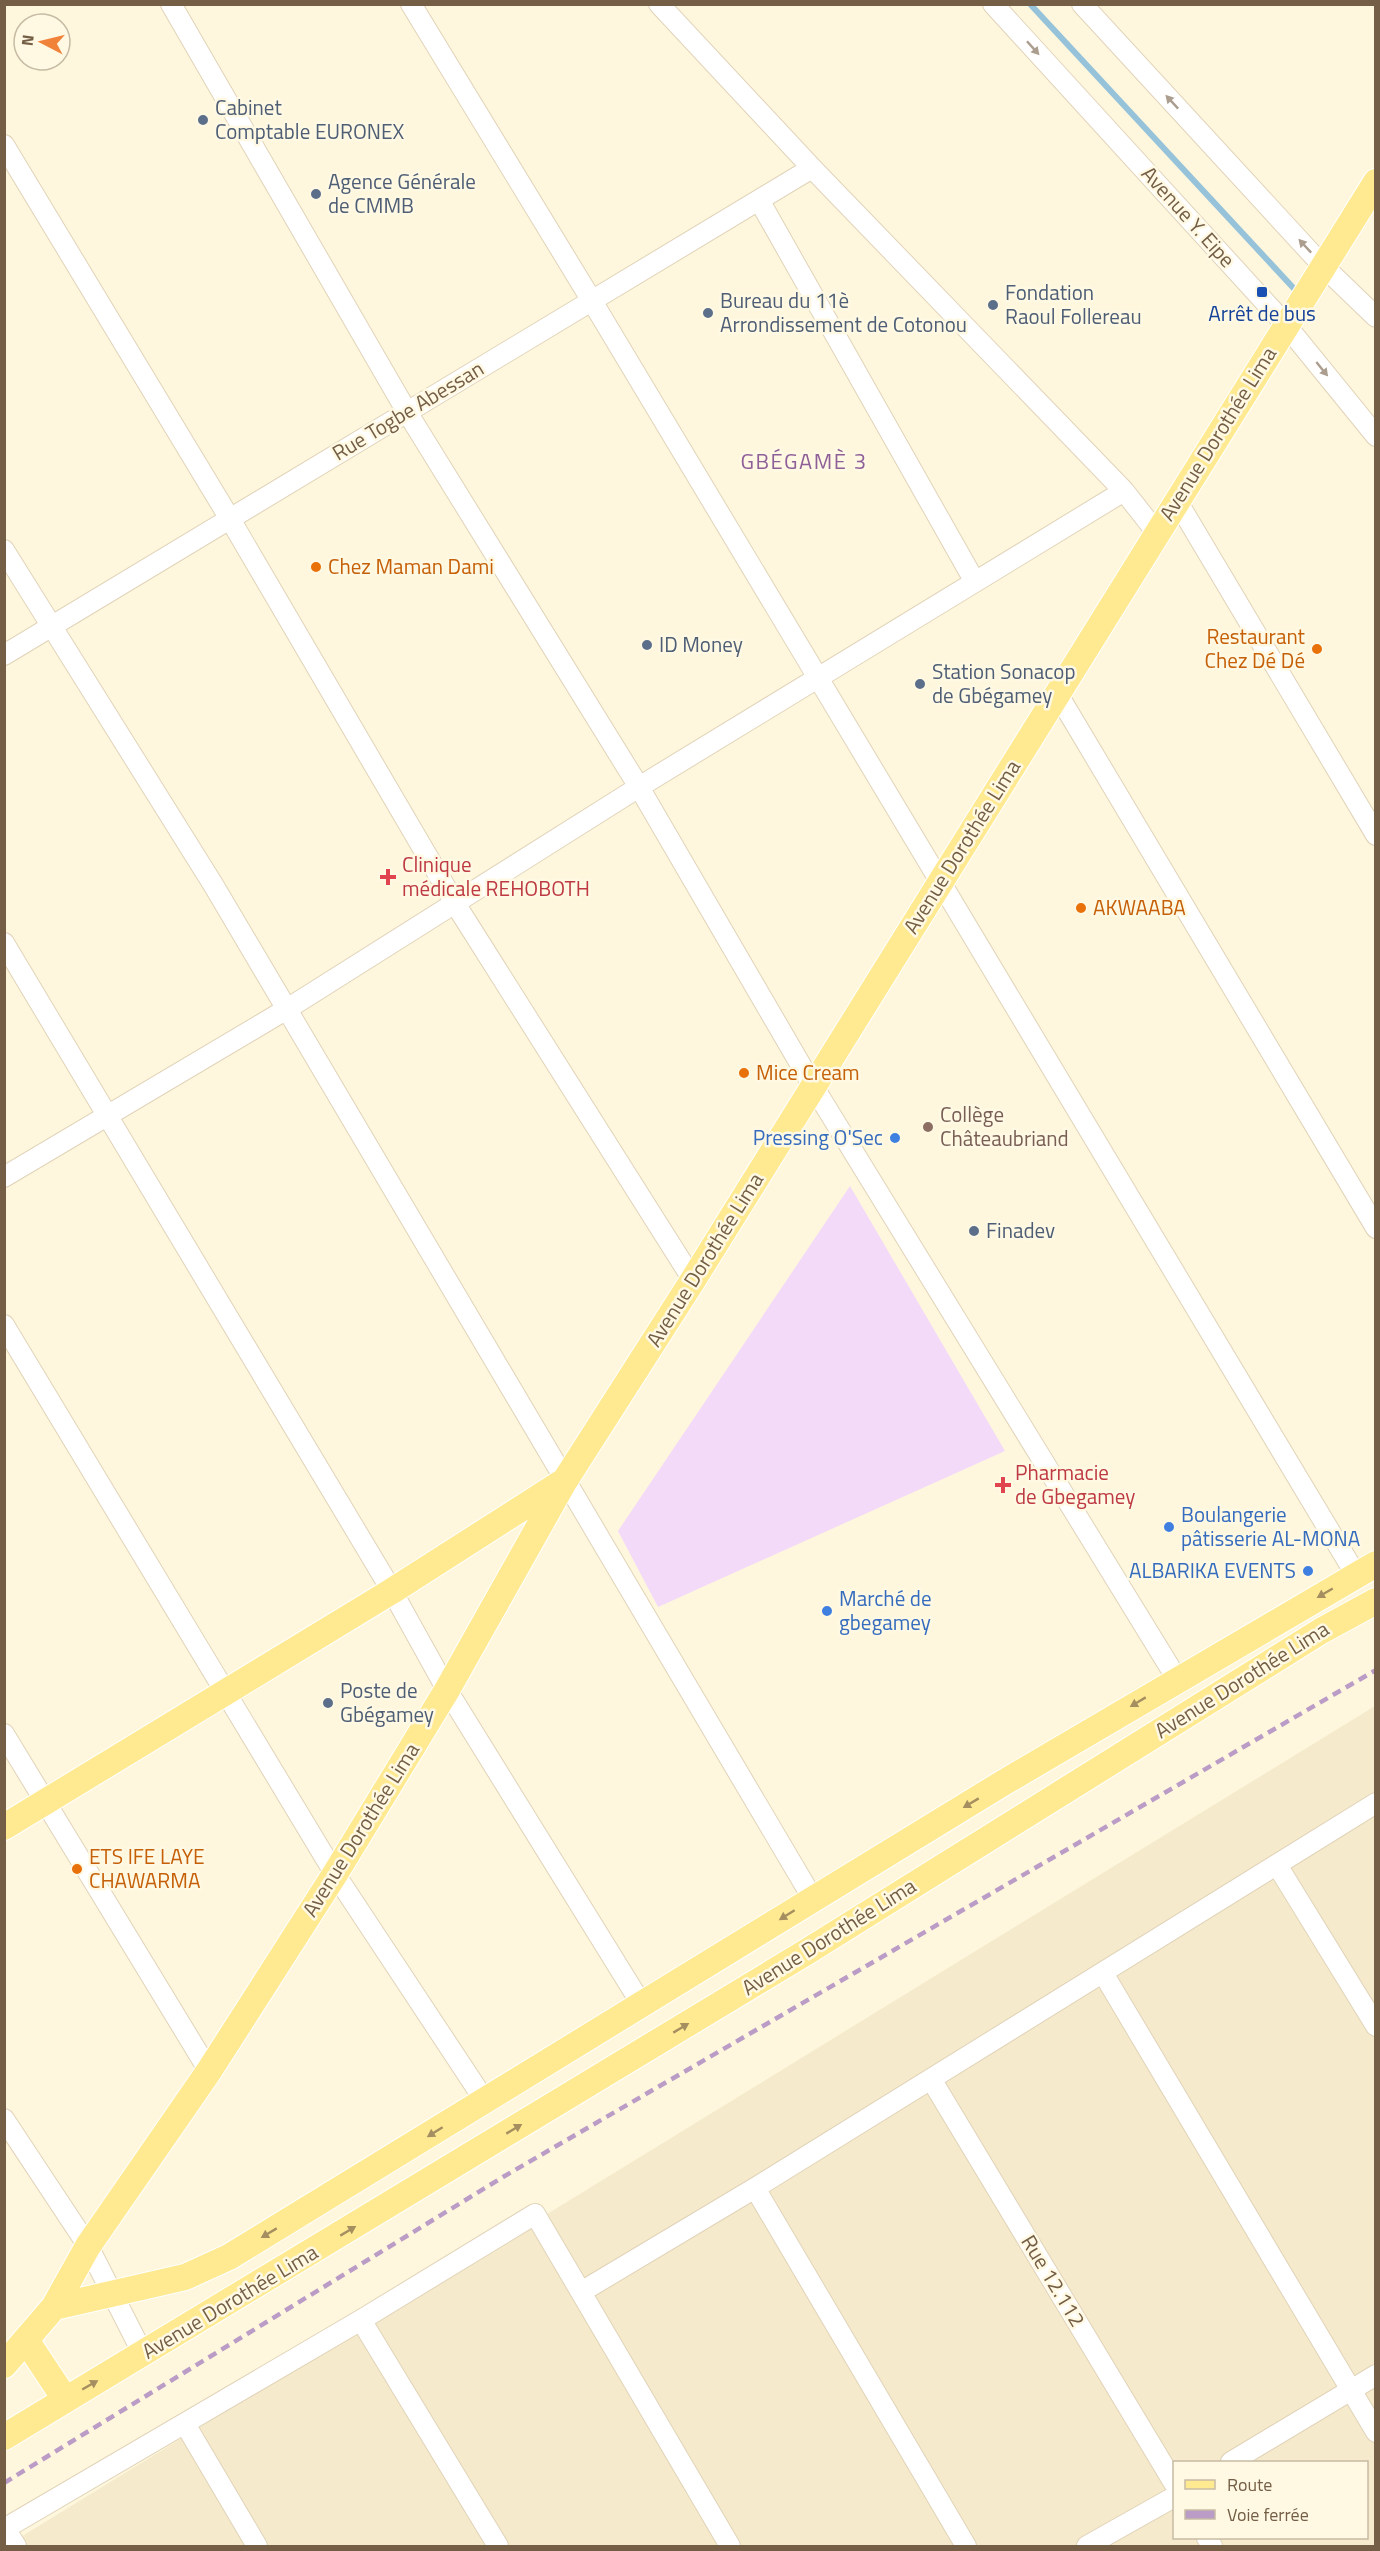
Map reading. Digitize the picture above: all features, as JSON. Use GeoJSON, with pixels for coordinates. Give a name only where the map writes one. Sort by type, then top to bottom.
{"type":"FeatureCollection","features":[{"type":"Feature","properties":{"kind":"main road","name":"Avenue Dorothée Lima"},"geometry":{"type":"LineString","coordinates":[[4,2365],[54,2307],[88,2246],[208,2071],[335,1874],[447,1690],[564,1482],[693,1280],[1285,324],[1376,182]]}},
{"type":"Feature","properties":{"kind":"main road"},"geometry":{"type":"LineString","coordinates":[[4,1827],[392,1591],[564,1482]]}},
{"type":"Feature","properties":{"kind":"main road","name":"Avenue Dorothée Lima"},"geometry":{"type":"LineString","coordinates":[[54,2307],[205,2270],[1177,1679],[1366,1570]]}},
{"type":"Feature","properties":{"kind":"main road","name":"Avenue Dorothée Lima"},"geometry":{"type":"LineString","coordinates":[[4,2437],[818,1944],[1321,1631],[1376,1601]]}},
{"type":"Feature","properties":{"kind":"main road"},"geometry":{"type":"LineString","coordinates":[[205,2270],[225,2304]]}},
{"type":"Feature","properties":{"kind":"main road"},"geometry":{"type":"LineString","coordinates":[[26,2340],[65,2399]]}},
{"type":"Feature","properties":{"kind":"street"},"geometry":{"type":"LineString","coordinates":[[171,4],[407,412],[639,787],[813,1086],[1177,1679]]}},
{"type":"Feature","properties":{"kind":"street"},"geometry":{"type":"LineString","coordinates":[[411,4],[940,882],[1366,1570]]}},
{"type":"Feature","properties":{"kind":"street"},"geometry":{"type":"LineString","coordinates":[[659,4],[812,168],[1124,491],[1157,533]]}},
{"type":"Feature","properties":{"kind":"street","name":"Avenue Y. Eipe"},"geometry":{"type":"LineString","coordinates":[[993,4],[1285,324],[1376,436]]}},
{"type":"Feature","properties":{"kind":"street"},"geometry":{"type":"LineString","coordinates":[[1082,4],[1323,266],[1376,317]]}},
{"type":"Feature","properties":{"kind":"street"},"geometry":{"type":"LineString","coordinates":[[4,145],[230,519],[456,905],[693,1280]]}},
{"type":"Feature","properties":{"kind":"street","name":"Rue Togbe Abessan"},"geometry":{"type":"LineString","coordinates":[[4,655],[812,168]]}},
{"type":"Feature","properties":{"kind":"street"},"geometry":{"type":"LineString","coordinates":[[759,200],[975,582]]}},
{"type":"Feature","properties":{"kind":"street"},"geometry":{"type":"LineString","coordinates":[[4,1177],[109,1117],[287,1009],[456,905],[639,787],[1124,491]]}},
{"type":"Feature","properties":{"kind":"street"},"geometry":{"type":"LineString","coordinates":[[1177,501],[1376,835]]}},
{"type":"Feature","properties":{"kind":"street"},"geometry":{"type":"LineString","coordinates":[[4,550],[214,886],[564,1482],[813,1899]]}},
{"type":"Feature","properties":{"kind":"street"},"geometry":{"type":"LineString","coordinates":[[1057,693],[1376,1228]]}},
{"type":"Feature","properties":{"kind":"street"},"geometry":{"type":"LineString","coordinates":[[4,943],[392,1591],[447,1690],[642,2005]]}},
{"type":"Feature","properties":{"kind":"street"},"geometry":{"type":"LineString","coordinates":[[4,1325],[335,1874],[485,2101]]}},
{"type":"Feature","properties":{"kind":"street"},"geometry":{"type":"LineString","coordinates":[[4,1734],[208,2071]]}},
{"type":"Feature","properties":{"kind":"street"},"geometry":{"type":"LineString","coordinates":[[581,2292],[755,2188],[1376,1803]]}},
{"type":"Feature","properties":{"kind":"street"},"geometry":{"type":"LineString","coordinates":[[1277,1865],[1376,2026]]}},
{"type":"Feature","properties":{"kind":"street"},"geometry":{"type":"LineString","coordinates":[[1103,1973],[1376,2432]]}},
{"type":"Feature","properties":{"kind":"street","name":"Rue 12.112"},"geometry":{"type":"LineString","coordinates":[[931,2079],[1173,2481]]}},
{"type":"Feature","properties":{"kind":"street"},"geometry":{"type":"LineString","coordinates":[[4,2119],[88,2246],[143,2354]]}},
{"type":"Feature","properties":{"kind":"street"},"geometry":{"type":"LineString","coordinates":[[755,2188],[966,2547]]}},
{"type":"Feature","properties":{"kind":"street"},"geometry":{"type":"LineString","coordinates":[[16,2547],[5,2529],[361,2320],[535,2214],[730,2547]]}},
{"type":"Feature","properties":{"kind":"street"},"geometry":{"type":"LineString","coordinates":[[361,2320],[498,2547]]}},
{"type":"Feature","properties":{"kind":"street"},"geometry":{"type":"LineString","coordinates":[[1234,2461],[1376,2375]]}},
{"type":"Feature","properties":{"kind":"street"},"geometry":{"type":"LineString","coordinates":[[185,2424],[257,2547]]}},
{"type":"Feature","properties":{"kind":"street"},"geometry":{"type":"LineString","coordinates":[[1087,2547],[1173,2498]]}},
{"type":"Feature","properties":{"kind":"shaded area"},"geometry":{"type":"Polygon","coordinates":[[[850,1186],[1005,1451],[658,1607],[618,1531],[850,1186]]]}},
{"type":"Feature","properties":{"kind":"shaded area"},"geometry":{"type":"Polygon","coordinates":[[[1375,1706],[1375,2546],[6,2546],[1375,1706]]]}},
{"type":"Feature","properties":{"kind":"waterway"},"geometry":{"type":"LineString","coordinates":[[1030,4],[1299,294]]}},
{"type":"Feature","properties":{"kind":"railway"},"geometry":{"type":"LineString","coordinates":[[4,2483],[503,2177],[1376,1670]]}},
{"type":"Feature","properties":{"kind":"place","name":"Cabinet Comptable EURONEX"},"geometry":{"type":"Point","coordinates":[203,120]}},
{"type":"Feature","properties":{"kind":"place","name":"Agence Générale de CMMB"},"geometry":{"type":"Point","coordinates":[316,194]}},
{"type":"Feature","properties":{"kind":"place","name":"Arrêt de bus"},"geometry":{"type":"Point","coordinates":[1262,292]}},
{"type":"Feature","properties":{"kind":"place","name":"Fondation Raoul Follereau"},"geometry":{"type":"Point","coordinates":[993,305]}},
{"type":"Feature","properties":{"kind":"place","name":"Bureau du 11è Arrondissement de Cotonou"},"geometry":{"type":"Point","coordinates":[708,313]}},
{"type":"Feature","properties":{"kind":"place","name":"Chez Maman Dami"},"geometry":{"type":"Point","coordinates":[316,567]}},
{"type":"Feature","properties":{"kind":"place","name":"ID Money"},"geometry":{"type":"Point","coordinates":[647,645]}},
{"type":"Feature","properties":{"kind":"place","name":"Restaurant Chez Dé Dé"},"geometry":{"type":"Point","coordinates":[1317,649]}},
{"type":"Feature","properties":{"kind":"place","name":"Station Sonacop de Gbégamey"},"geometry":{"type":"Point","coordinates":[920,684]}},
{"type":"Feature","properties":{"kind":"place","name":"Clinique médicale REHOBOTH"},"geometry":{"type":"Point","coordinates":[388,877]}},
{"type":"Feature","properties":{"kind":"place","name":"AKWAABA"},"geometry":{"type":"Point","coordinates":[1081,908]}},
{"type":"Feature","properties":{"kind":"place","name":"Mice Cream"},"geometry":{"type":"Point","coordinates":[744,1073]}},
{"type":"Feature","properties":{"kind":"place","name":"Collège Châteaubriand"},"geometry":{"type":"Point","coordinates":[928,1127]}},
{"type":"Feature","properties":{"kind":"place","name":"Pressing O'Sec"},"geometry":{"type":"Point","coordinates":[895,1138]}},
{"type":"Feature","properties":{"kind":"place","name":"Finadev"},"geometry":{"type":"Point","coordinates":[974,1231]}},
{"type":"Feature","properties":{"kind":"place","name":"Pharmacie de Gbegamey"},"geometry":{"type":"Point","coordinates":[1003,1485]}},
{"type":"Feature","properties":{"kind":"place","name":"Boulangerie pâtisserie AL-MONA"},"geometry":{"type":"Point","coordinates":[1169,1527]}},
{"type":"Feature","properties":{"kind":"place","name":"ALBARIKA EVENTS"},"geometry":{"type":"Point","coordinates":[1308,1571]}},
{"type":"Feature","properties":{"kind":"place","name":"Marché de gbegamey"},"geometry":{"type":"Point","coordinates":[827,1611]}},
{"type":"Feature","properties":{"kind":"place","name":"Poste de Gbégamey"},"geometry":{"type":"Point","coordinates":[328,1703]}},
{"type":"Feature","properties":{"kind":"place","name":"ETS IFE LAYE CHAWARMA"},"geometry":{"type":"Point","coordinates":[77,1869]}},
{"type":"Feature","properties":{"kind":"district","name":"GBÉGAMÈ 3"},"geometry":{"type":"Point","coordinates":[804,461]}}]}
